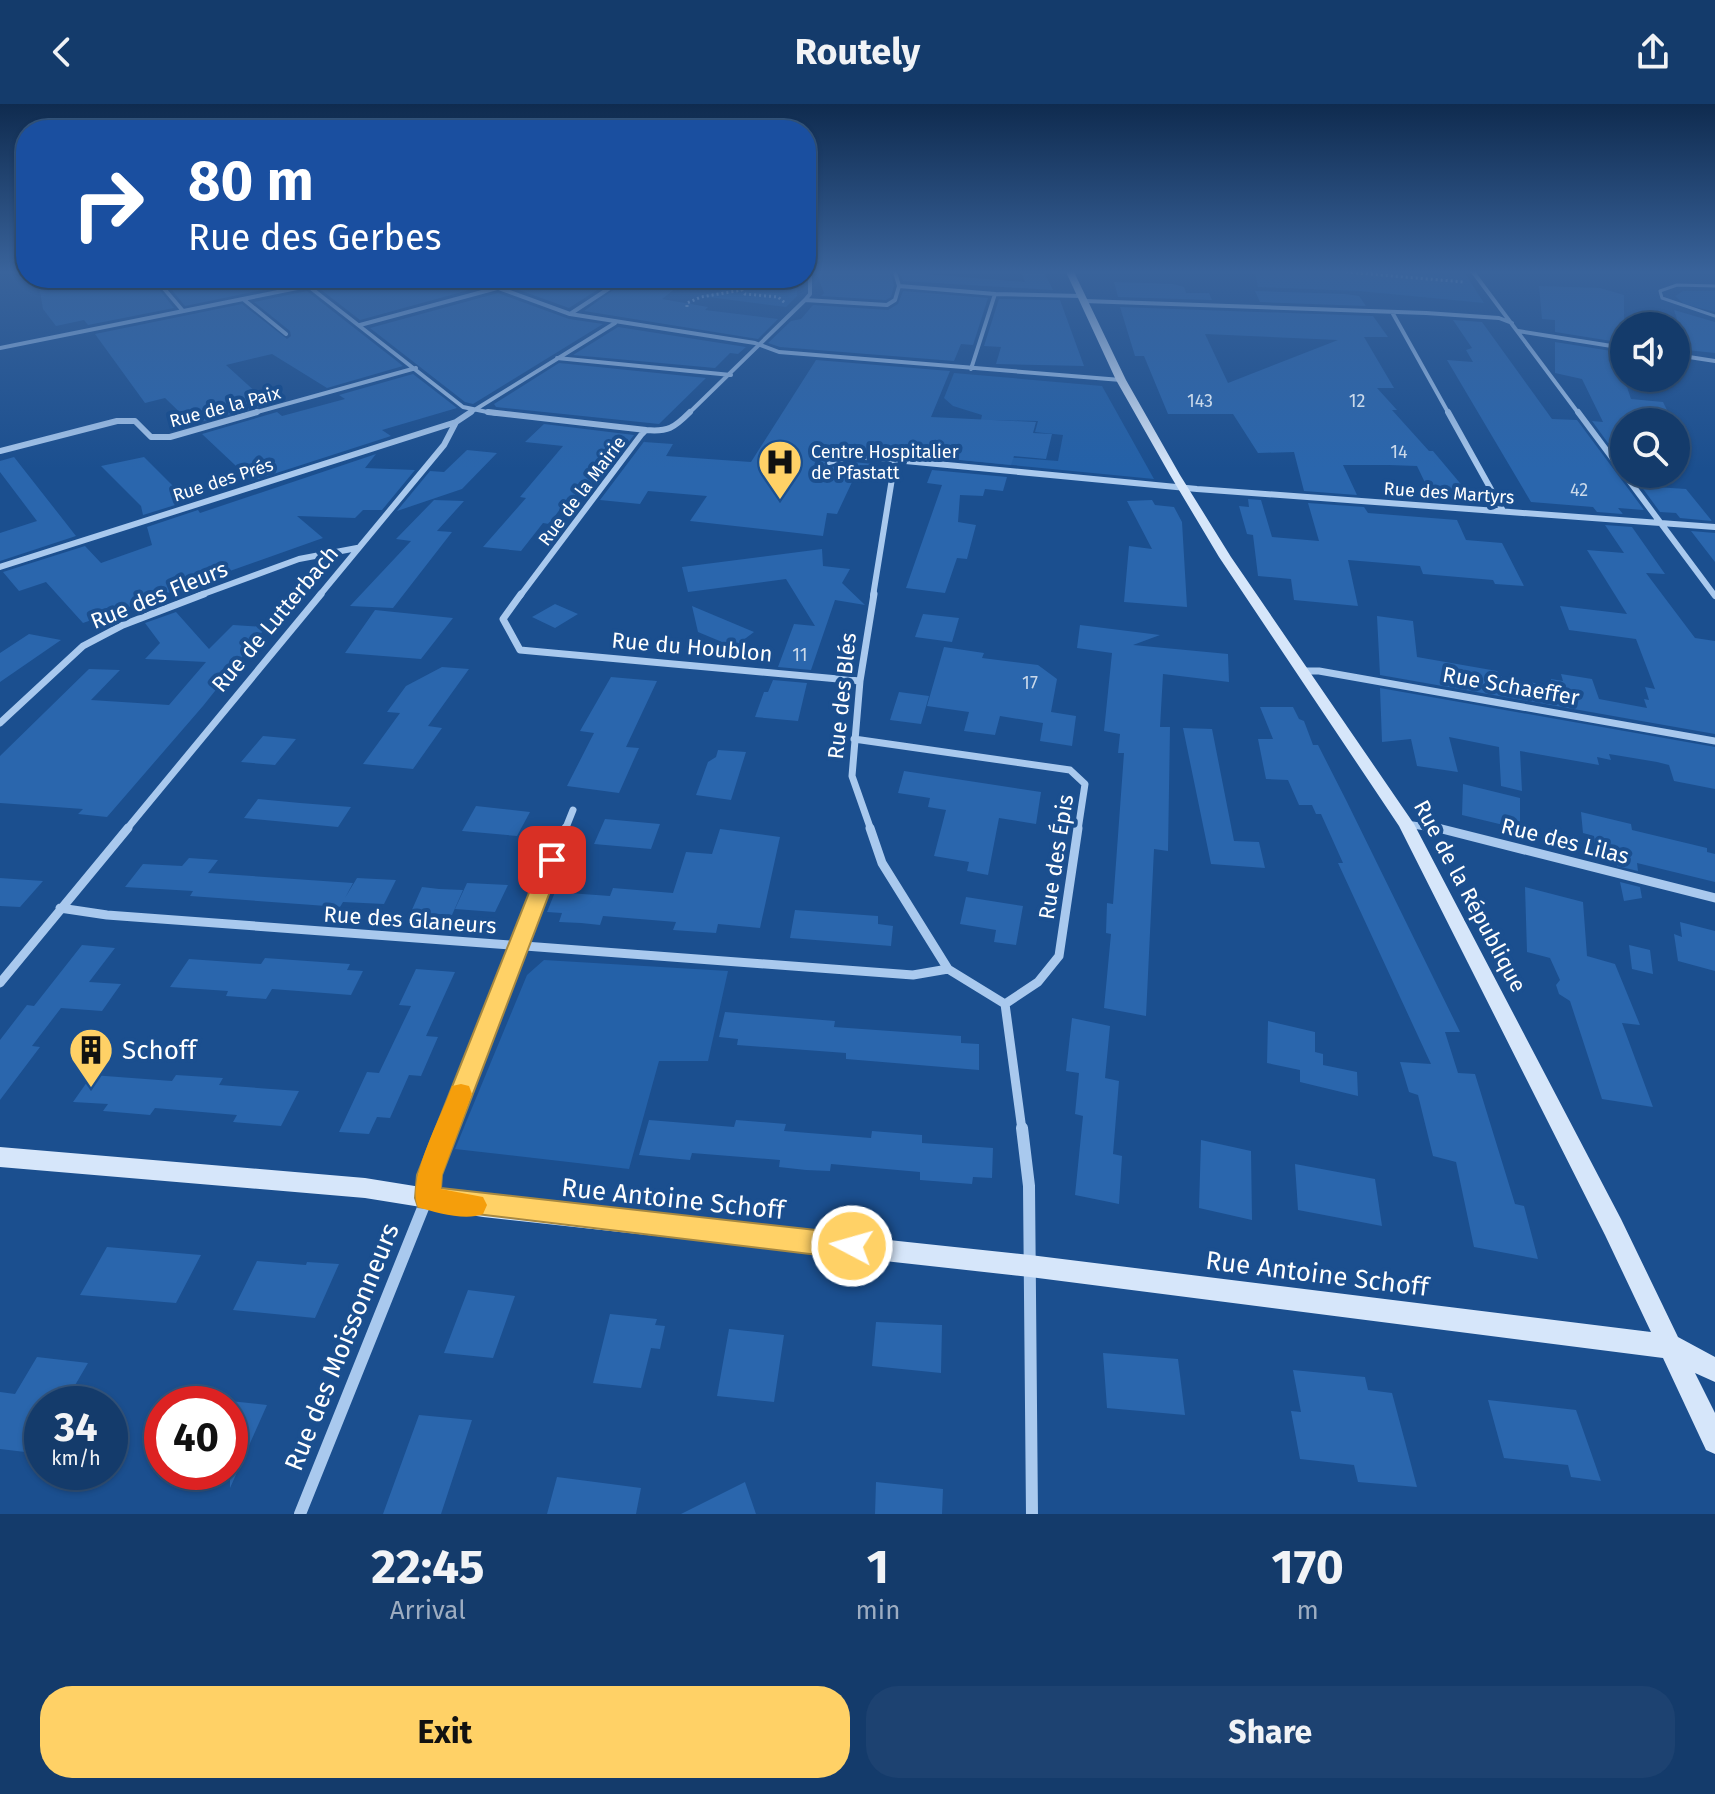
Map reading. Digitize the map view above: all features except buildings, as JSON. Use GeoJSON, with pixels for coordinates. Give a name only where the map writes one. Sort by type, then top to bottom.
{"type":"FeatureCollection","features":[{"type":"Feature","properties":{"kind":"main road","name":"Rue de la République"},"geometry":{"type":"LineString","coordinates":[[1101,338],[1121,380],[1182,486],[1301,671],[1406,824],[1672,1347],[1715,1441]]}},
{"type":"Feature","properties":{"kind":"main road","name":"Rue Antoine Schoff"},"geometry":{"type":"LineString","coordinates":[[0,1157],[365,1188],[499,1209],[1030,1266],[1672,1347]]}},
{"type":"Feature","properties":{"kind":"main road"},"geometry":{"type":"LineString","coordinates":[[1672,1347],[1715,1370]]}},
{"type":"Feature","properties":{"kind":"street"},"geometry":{"type":"LineString","coordinates":[[0,348],[50,338]]}},
{"type":"Feature","properties":{"kind":"street"},"geometry":{"type":"LineString","coordinates":[[377,338],[472,411],[646,430]]}},
{"type":"Feature","properties":{"kind":"street","name":"Rue de Lutterbach"},"geometry":{"type":"LineString","coordinates":[[0,983],[444,445],[456,422],[590,338]]}},
{"type":"Feature","properties":{"kind":"street"},"geometry":{"type":"LineString","coordinates":[[708,338],[779,352],[1121,380]]}},
{"type":"Feature","properties":{"kind":"street","name":"Rue de la Mairie"},"geometry":{"type":"LineString","coordinates":[[520,650],[503,619],[646,430],[666,432],[673,429],[768,338]]}},
{"type":"Feature","properties":{"kind":"street"},"geometry":{"type":"LineString","coordinates":[[971,369],[981,338]]}},
{"type":"Feature","properties":{"kind":"street"},"geometry":{"type":"LineString","coordinates":[[1406,338],[1503,511]]}},
{"type":"Feature","properties":{"kind":"street"},"geometry":{"type":"LineString","coordinates":[[1523,338],[1715,596]]}},
{"type":"Feature","properties":{"kind":"street"},"geometry":{"type":"LineString","coordinates":[[1560,338],[1610,346]]}},
{"type":"Feature","properties":{"kind":"street"},"geometry":{"type":"LineString","coordinates":[[1690,357],[1715,361]]}},
{"type":"Feature","properties":{"kind":"street"},"geometry":{"type":"LineString","coordinates":[[556,358],[731,375]]}},
{"type":"Feature","properties":{"kind":"street","name":"Rue de la Paix"},"geometry":{"type":"LineString","coordinates":[[0,451],[117,421],[135,421],[151,437],[170,437],[416,368]]}},
{"type":"Feature","properties":{"kind":"street","name":"Rue des Prés"},"geometry":{"type":"LineString","coordinates":[[0,567],[456,422]]}},
{"type":"Feature","properties":{"kind":"street"},"geometry":{"type":"LineString","coordinates":[[895,460],[1182,486]]}},
{"type":"Feature","properties":{"kind":"street","name":"Rue des Blés"},"geometry":{"type":"LineString","coordinates":[[895,460],[860,681],[852,776],[882,863],[948,969],[1005,1004]]}},
{"type":"Feature","properties":{"kind":"street","name":"Rue des Martyrs"},"geometry":{"type":"LineString","coordinates":[[1182,486],[1715,527]]}},
{"type":"Feature","properties":{"kind":"street","name":"Rue des Fleurs"},"geometry":{"type":"LineString","coordinates":[[0,723],[70,656],[128,623],[302,558],[332,549],[357,548]]}},
{"type":"Feature","properties":{"kind":"street","name":"Rue du Houblon"},"geometry":{"type":"LineString","coordinates":[[520,650],[860,681]]}},
{"type":"Feature","properties":{"kind":"street","name":"Rue Schaeffer"},"geometry":{"type":"LineString","coordinates":[[1301,671],[1319,671],[1715,741]]}},
{"type":"Feature","properties":{"kind":"street","name":"Rue des Épis"},"geometry":{"type":"LineString","coordinates":[[854,739],[1070,770],[1085,784],[1059,956],[1038,982],[1005,1004]]}},
{"type":"Feature","properties":{"kind":"street","name":"Rue des Moissonneurs"},"geometry":{"type":"LineString","coordinates":[[300,1514],[427,1198],[430,1175],[517,946],[573,810]]}},
{"type":"Feature","properties":{"kind":"street","name":"Rue des Lilas"},"geometry":{"type":"LineString","coordinates":[[1406,824],[1430,826],[1715,898]]}},
{"type":"Feature","properties":{"kind":"street","name":"Rue des Glaneurs"},"geometry":{"type":"LineString","coordinates":[[60,908],[107,915],[913,975],[948,969]]}},
{"type":"Feature","properties":{"kind":"street"},"geometry":{"type":"LineString","coordinates":[[1005,1004],[1029,1186],[1032,1514]]}},
{"type":"Feature","properties":{"kind":"lane"},"geometry":{"type":"LineString","coordinates":[[829,463],[851,457],[895,460]]}},
{"type":"Feature","properties":{"kind":"shaded area"},"geometry":{"type":"Polygon","coordinates":[[[954,373],[1102,386],[1154,479],[951,459],[954,453],[1058,461],[1063,435],[1035,432],[1038,421],[981,420],[982,415],[953,406],[944,398],[954,373]]]}},
{"type":"Feature","properties":{"kind":"shaded area"},"geometry":{"type":"Polygon","coordinates":[[[544,960],[728,971],[708,1061],[659,1061],[629,1169],[455,1149],[527,975],[544,960]]]}},
{"type":"Feature","properties":{"kind":"slow traffic"},"geometry":{"type":"LineString","coordinates":[[461,1094],[430,1175],[427,1198],[474,1205]]}},
{"type":"Feature","properties":{"kind":"place","name":"Centre Hospitalier de Pfastatt"},"geometry":{"type":"Point","coordinates":[780,501]}},
{"type":"Feature","properties":{"kind":"place","name":"Schoff"},"geometry":{"type":"Point","coordinates":[91,1089]}},
{"type":"Feature","properties":{"kind":"route"},"geometry":{"type":"LineString","coordinates":[[552,860],[430,1175],[427,1198],[483,1207],[852,1246]]}}]}
